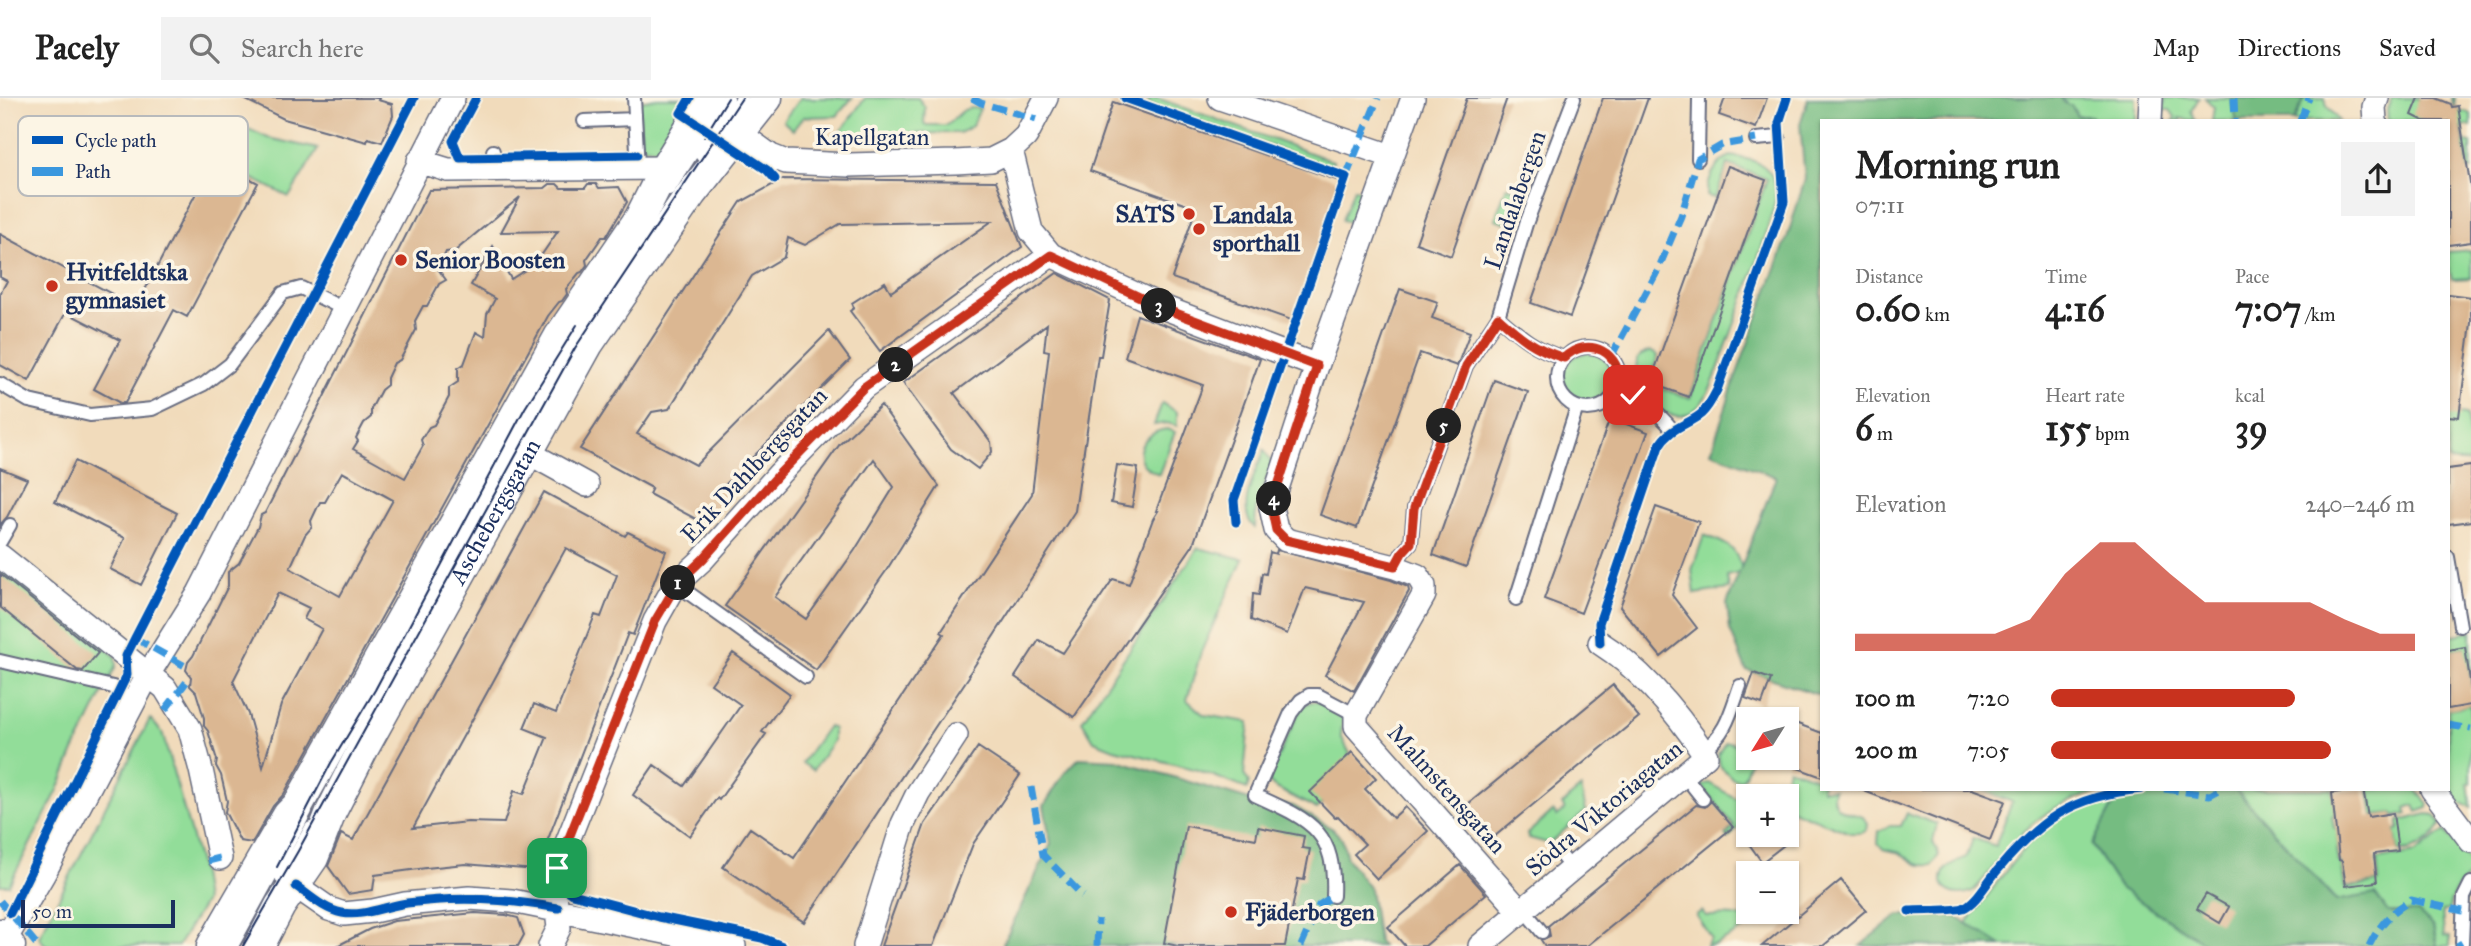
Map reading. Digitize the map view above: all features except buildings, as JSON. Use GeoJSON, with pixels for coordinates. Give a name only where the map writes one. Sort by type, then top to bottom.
{"type":"FeatureCollection","features":[{"type":"Feature","properties":{"kind":"street"},"geometry":{"type":"LineString","coordinates":[[5,940],[50,862],[149,673],[199,593],[453,98]]}},
{"type":"Feature","properties":{"kind":"street","name":"Aschebergsgatan"},"geometry":{"type":"LineString","coordinates":[[212,946],[288,815],[298,805],[559,337],[640,218],[652,168],[708,98]]}},
{"type":"Feature","properties":{"kind":"street","name":"Aschebergsgatan"},"geometry":{"type":"LineString","coordinates":[[259,946],[280,906],[313,858],[331,812],[363,749],[588,344],[691,194],[767,98]]}},
{"type":"Feature","properties":{"kind":"street"},"geometry":{"type":"LineString","coordinates":[[1046,98],[1026,136],[1012,150],[1031,231],[1051,255],[1165,309],[1317,366]]}},
{"type":"Feature","properties":{"kind":"street"},"geometry":{"type":"LineString","coordinates":[[1220,98],[1391,156]]}},
{"type":"Feature","properties":{"kind":"street"},"geometry":{"type":"LineString","coordinates":[[1359,724],[1424,595],[1424,586],[1418,576],[1395,566],[1286,540],[1276,530],[1271,507],[1317,366],[1413,98]]}},
{"type":"Feature","properties":{"kind":"street"},"geometry":{"type":"LineString","coordinates":[[2150,119],[2151,98]]}},
{"type":"Feature","properties":{"kind":"street"},"geometry":{"type":"LineString","coordinates":[[2375,119],[2377,98]]}},
{"type":"Feature","properties":{"kind":"street","name":"Kapellgatan"},"geometry":{"type":"LineString","coordinates":[[739,133],[771,156],[786,162],[955,162],[991,160],[1012,150]]}},
{"type":"Feature","properties":{"kind":"street"},"geometry":{"type":"LineString","coordinates":[[419,161],[448,170],[494,161],[652,168]]}},
{"type":"Feature","properties":{"kind":"street","name":"Erik Dahlbergsgatan"},"geometry":{"type":"LineString","coordinates":[[550,946],[559,928],[553,878],[655,621],[677,584],[864,387],[1051,255]]}},
{"type":"Feature","properties":{"kind":"street"},"geometry":{"type":"LineString","coordinates":[[529,453],[587,485]]}},
{"type":"Feature","properties":{"kind":"street"},"geometry":{"type":"LineString","coordinates":[[0,556],[165,688],[190,729],[220,858]]}},
{"type":"Feature","properties":{"kind":"street","name":"Södra Viktoriagatan"},"geometry":{"type":"LineString","coordinates":[[1480,946],[1523,911],[1566,861],[1706,756],[1647,680],[1600,643]]}},
{"type":"Feature","properties":{"kind":"street","name":"Malmstensgatan"},"geometry":{"type":"LineString","coordinates":[[1359,724],[1523,911]]}},
{"type":"Feature","properties":{"kind":"street"},"geometry":{"type":"LineString","coordinates":[[865,946],[903,824],[918,793],[957,735]]}},
{"type":"Feature","properties":{"kind":"street"},"geometry":{"type":"LineString","coordinates":[[2434,791],[2468,832]]}},
{"type":"Feature","properties":{"kind":"street"},"geometry":{"type":"LineString","coordinates":[[296,886],[329,909],[344,914],[405,904],[469,898],[512,901],[558,908],[734,946]]}},
{"type":"Feature","properties":{"kind":"lane"},"geometry":{"type":"LineString","coordinates":[[634,98],[635,119],[652,168],[660,203]]}},
{"type":"Feature","properties":{"kind":"lane"},"geometry":{"type":"LineString","coordinates":[[232,946],[374,690],[525,408],[593,300],[729,98]]}},
{"type":"Feature","properties":{"kind":"lane"},"geometry":{"type":"LineString","coordinates":[[243,946],[575,348],[741,98]]}},
{"type":"Feature","properties":{"kind":"lane","name":"Landalabergen"},"geometry":{"type":"LineString","coordinates":[[1395,566],[1411,543],[1414,508],[1466,366],[1498,317],[1526,224],[1574,98]]}},
{"type":"Feature","properties":{"kind":"lane"},"geometry":{"type":"LineString","coordinates":[[1698,159],[1699,98]]}},
{"type":"Feature","properties":{"kind":"lane"},"geometry":{"type":"LineString","coordinates":[[584,121],[635,119]]}},
{"type":"Feature","properties":{"kind":"lane"},"geometry":{"type":"LineString","coordinates":[[1756,139],[1779,137]]}},
{"type":"Feature","properties":{"kind":"lane"},"geometry":{"type":"LineString","coordinates":[[0,384],[29,401],[90,415],[152,409],[204,384],[230,364],[283,293],[301,288],[344,309]]}},
{"type":"Feature","properties":{"kind":"lane"},"geometry":{"type":"LineString","coordinates":[[1498,317],[1528,343],[1544,352],[1564,358]]}},
{"type":"Feature","properties":{"kind":"lane"},"geometry":{"type":"LineString","coordinates":[[1592,347],[1608,354],[1617,366],[1619,386],[1612,398],[1601,407],[1586,409],[1577,407],[1564,398],[1559,389],[1557,373],[1564,358],[1578,348],[1592,347]]}},
{"type":"Feature","properties":{"kind":"lane"},"geometry":{"type":"LineString","coordinates":[[1619,386],[1648,406],[1672,429]]}},
{"type":"Feature","properties":{"kind":"lane"},"geometry":{"type":"LineString","coordinates":[[1516,599],[1577,407]]}},
{"type":"Feature","properties":{"kind":"lane"},"geometry":{"type":"LineString","coordinates":[[0,541],[10,525]]}},
{"type":"Feature","properties":{"kind":"lane"},"geometry":{"type":"LineString","coordinates":[[2450,568],[2460,626]]}},
{"type":"Feature","properties":{"kind":"lane"},"geometry":{"type":"LineString","coordinates":[[677,584],[806,677]]}},
{"type":"Feature","properties":{"kind":"lane"},"geometry":{"type":"LineString","coordinates":[[0,661],[113,687],[133,703]]}},
{"type":"Feature","properties":{"kind":"lane"},"geometry":{"type":"LineString","coordinates":[[1703,751],[1717,740],[1724,729],[1740,686]]}},
{"type":"Feature","properties":{"kind":"lane"},"geometry":{"type":"LineString","coordinates":[[1334,895],[1334,873],[1328,846],[1322,836],[1298,814],[1255,795],[1292,713],[1301,700],[1309,695],[1318,695],[1359,724]]}},
{"type":"Feature","properties":{"kind":"lane"},"geometry":{"type":"LineString","coordinates":[[1684,775],[1703,799]]}},
{"type":"Feature","properties":{"kind":"lane"},"geometry":{"type":"LineString","coordinates":[[2462,943],[2464,897],[2471,883]]}},
{"type":"Feature","properties":{"kind":"lane"},"geometry":{"type":"LineString","coordinates":[[1523,911],[1542,932]]}},
{"type":"Feature","properties":{"kind":"green space"},"geometry":{"type":"Polygon","coordinates":[[[686,98],[657,149],[641,146],[639,101],[686,98]]]}},
{"type":"Feature","properties":{"kind":"green space"},"geometry":{"type":"Polygon","coordinates":[[[800,98],[852,98],[837,116],[803,117],[793,130],[783,121],[800,98]]]}},
{"type":"Feature","properties":{"kind":"green space"},"geometry":{"type":"Polygon","coordinates":[[[865,98],[918,98],[925,107],[926,125],[946,125],[969,108],[980,109],[972,126],[960,133],[847,134],[841,131],[865,98]]]}},
{"type":"Feature","properties":{"kind":"green space"},"geometry":{"type":"Polygon","coordinates":[[[1149,98],[1157,98],[1333,161],[1330,167],[1148,103],[1149,98]]]}},
{"type":"Feature","properties":{"kind":"green space"},"geometry":{"type":"Polygon","coordinates":[[[1808,98],[2061,98],[2064,103],[2072,106],[2077,116],[2091,116],[2094,119],[1820,119],[1820,695],[1746,670],[1730,630],[1727,604],[1776,477],[1711,452],[1787,238],[1805,179],[1800,124],[1808,98]]]}},
{"type":"Feature","properties":{"kind":"green space"},"geometry":{"type":"Polygon","coordinates":[[[2061,98],[2136,98],[2136,119],[2094,119],[2091,116],[2077,116],[2061,98]]]}},
{"type":"Feature","properties":{"kind":"green space"},"geometry":{"type":"Polygon","coordinates":[[[2165,98],[2199,98],[2191,111],[2194,119],[2174,119],[2170,110],[2165,110],[2163,119],[2165,98]]]}},
{"type":"Feature","properties":{"kind":"green space"},"geometry":{"type":"Polygon","coordinates":[[[2205,98],[2231,98],[2236,119],[2212,119],[2214,107],[2205,98]]]}},
{"type":"Feature","properties":{"kind":"green space"},"geometry":{"type":"Polygon","coordinates":[[[2231,98],[2305,98],[2295,119],[2236,119],[2231,98]]]}},
{"type":"Feature","properties":{"kind":"green space"},"geometry":{"type":"Polygon","coordinates":[[[2305,98],[2325,98],[2327,106],[2337,119],[2295,119],[2305,98]]]}},
{"type":"Feature","properties":{"kind":"green space"},"geometry":{"type":"Polygon","coordinates":[[[2391,98],[2419,98],[2424,119],[2388,119],[2387,110],[2391,98]]]}},
{"type":"Feature","properties":{"kind":"green space"},"geometry":{"type":"Polygon","coordinates":[[[2452,98],[2455,98],[2454,106],[2471,115],[2471,127],[2466,125],[2463,128],[2464,142],[2471,143],[2471,170],[2468,170],[2462,133],[2454,111],[2452,98]]]}},
{"type":"Feature","properties":{"kind":"green space"},"geometry":{"type":"Polygon","coordinates":[[[248,129],[268,138],[318,149],[289,197],[248,176],[248,129]]]}},
{"type":"Feature","properties":{"kind":"green space"},"geometry":{"type":"Polygon","coordinates":[[[1731,156],[1757,162],[1767,169],[1776,187],[1774,207],[1753,273],[1704,400],[1690,413],[1664,413],[1648,402],[1642,394],[1636,380],[1637,360],[1650,351],[1658,356],[1648,384],[1690,398],[1767,179],[1728,164],[1715,198],[1707,196],[1713,172],[1731,156]]]}},
{"type":"Feature","properties":{"kind":"green space"},"geometry":{"type":"Polygon","coordinates":[[[1507,186],[1529,194],[1518,227],[1495,219],[1507,186]]]}},
{"type":"Feature","properties":{"kind":"green space"},"geometry":{"type":"Polygon","coordinates":[[[1354,188],[1368,193],[1360,217],[1353,223],[1342,220],[1354,188]]]}},
{"type":"Feature","properties":{"kind":"green space"},"geometry":{"type":"Polygon","coordinates":[[[2471,250],[2471,278],[2452,279],[2450,252],[2471,250]]]}},
{"type":"Feature","properties":{"kind":"green space"},"geometry":{"type":"Polygon","coordinates":[[[1588,353],[1606,360],[1613,378],[1606,396],[1588,403],[1570,396],[1563,378],[1570,360],[1588,353]]]}},
{"type":"Feature","properties":{"kind":"green space"},"geometry":{"type":"Polygon","coordinates":[[[1162,403],[1177,412],[1177,426],[1167,423],[1154,425],[1162,403]]]}},
{"type":"Feature","properties":{"kind":"green space"},"geometry":{"type":"Polygon","coordinates":[[[2450,413],[2466,415],[2471,442],[2471,463],[2450,461],[2450,413]]]}},
{"type":"Feature","properties":{"kind":"green space"},"geometry":{"type":"Polygon","coordinates":[[[1167,429],[1175,432],[1159,474],[1142,463],[1140,454],[1143,443],[1151,435],[1167,429]]]}},
{"type":"Feature","properties":{"kind":"green space"},"geometry":{"type":"Polygon","coordinates":[[[1264,450],[1272,463],[1256,508],[1255,528],[1249,520],[1247,501],[1264,450]]]}},
{"type":"Feature","properties":{"kind":"green space"},"geometry":{"type":"Polygon","coordinates":[[[1704,535],[1730,547],[1743,572],[1727,576],[1729,589],[1695,594],[1692,570],[1704,535]]]}},
{"type":"Feature","properties":{"kind":"green space"},"geometry":{"type":"Polygon","coordinates":[[[1198,548],[1243,559],[1201,652],[1187,700],[1204,715],[1249,722],[1244,775],[1249,782],[1247,789],[1198,770],[1114,749],[1094,741],[1082,721],[1198,548]]]}},
{"type":"Feature","properties":{"kind":"green space"},"geometry":{"type":"Polygon","coordinates":[[[0,564],[115,656],[116,666],[58,790],[9,885],[0,885],[0,564]]]}},
{"type":"Feature","properties":{"kind":"green space"},"geometry":{"type":"Polygon","coordinates":[[[2471,632],[2471,687],[2464,647],[2450,650],[2450,636],[2471,632]]]}},
{"type":"Feature","properties":{"kind":"green space"},"geometry":{"type":"Polygon","coordinates":[[[1310,702],[1320,702],[1343,716],[1341,736],[1350,754],[1317,809],[1269,782],[1269,776],[1301,707],[1310,702]]]}},
{"type":"Feature","properties":{"kind":"green space"},"geometry":{"type":"Polygon","coordinates":[[[2471,705],[2471,783],[2468,783],[2471,807],[2460,803],[2450,791],[2450,709],[2471,705]]]}},
{"type":"Feature","properties":{"kind":"green space"},"geometry":{"type":"Polygon","coordinates":[[[150,719],[162,732],[200,866],[205,901],[178,946],[46,946],[39,937],[150,719]]]}},
{"type":"Feature","properties":{"kind":"green space"},"geometry":{"type":"Polygon","coordinates":[[[828,726],[833,729],[833,741],[813,770],[802,763],[828,726]]]}},
{"type":"Feature","properties":{"kind":"green space"},"geometry":{"type":"Polygon","coordinates":[[[1725,743],[1736,744],[1736,770],[1747,770],[1741,780],[1733,779],[1720,766],[1718,754],[1725,743]]]}},
{"type":"Feature","properties":{"kind":"green space"},"geometry":{"type":"Polygon","coordinates":[[[1079,758],[1117,760],[1249,800],[1293,806],[1333,829],[1342,839],[1347,858],[1370,889],[1378,941],[1382,946],[1006,946],[1003,944],[1051,844],[1044,806],[1063,775],[1079,758]]]}},
{"type":"Feature","properties":{"kind":"green space"},"geometry":{"type":"Polygon","coordinates":[[[1787,770],[1794,770],[1820,779],[1820,791],[1834,791],[1836,806],[1845,812],[1863,817],[1868,824],[1867,830],[1850,833],[1799,813],[1799,784],[1754,784],[1766,779],[1784,783],[1787,770]]]}},
{"type":"Feature","properties":{"kind":"green space"},"geometry":{"type":"Polygon","coordinates":[[[1709,783],[1736,799],[1736,830],[1728,838],[1726,835],[1734,826],[1701,785],[1709,783]]]}},
{"type":"Feature","properties":{"kind":"green space"},"geometry":{"type":"Polygon","coordinates":[[[1581,788],[1586,811],[1551,842],[1529,838],[1527,834],[1553,811],[1557,816],[1565,810],[1562,804],[1581,788]]]}},
{"type":"Feature","properties":{"kind":"green space"},"geometry":{"type":"Polygon","coordinates":[[[1986,791],[2103,791],[2051,810],[2016,841],[1974,890],[1961,894],[1949,892],[1942,884],[1944,872],[1967,856],[1973,838],[1995,846],[2012,802],[1986,791]]]}},
{"type":"Feature","properties":{"kind":"green space"},"geometry":{"type":"Polygon","coordinates":[[[2122,791],[2237,791],[2336,901],[2375,894],[2388,912],[2418,912],[2433,926],[2437,946],[2209,946],[2120,888],[2092,845],[2122,791]]]}},
{"type":"Feature","properties":{"kind":"green space"},"geometry":{"type":"Polygon","coordinates":[[[2237,791],[2332,791],[2335,815],[2332,817],[2337,830],[2336,850],[2345,888],[2379,882],[2377,859],[2416,853],[2445,831],[2471,863],[2471,874],[2456,890],[2449,910],[2442,911],[2444,936],[2450,937],[2450,946],[2437,946],[2433,926],[2347,899],[2337,901],[2237,791]]]}},
{"type":"Feature","properties":{"kind":"green space"},"geometry":{"type":"Polygon","coordinates":[[[2369,791],[2418,791],[2428,805],[2428,808],[2417,812],[2414,805],[2406,808],[2407,814],[2394,817],[2393,813],[2373,815],[2369,791]]]}},
{"type":"Feature","properties":{"kind":"green space"},"geometry":{"type":"Polygon","coordinates":[[[2117,797],[2092,846],[2120,888],[2209,946],[2003,946],[1967,923],[2010,865],[2048,824],[2074,810],[2117,797]]]}},
{"type":"Feature","properties":{"kind":"green space"},"geometry":{"type":"Polygon","coordinates":[[[1907,813],[1937,824],[1933,842],[1939,855],[1932,865],[1917,864],[1900,853],[1883,849],[1878,843],[1879,831],[1889,826],[1901,826],[1907,813]]]}},
{"type":"Feature","properties":{"kind":"green space"},"geometry":{"type":"Polygon","coordinates":[[[2428,814],[2435,815],[2441,824],[2434,835],[2418,847],[2398,851],[2395,830],[2399,829],[2399,821],[2428,814]]]}},
{"type":"Feature","properties":{"kind":"green space"},"geometry":{"type":"Polygon","coordinates":[[[1702,911],[1706,916],[1736,916],[1736,924],[1752,924],[1717,944],[1706,946],[1711,938],[1696,915],[1702,911]]]}},
{"type":"Feature","properties":{"kind":"green space"},"geometry":{"type":"Polygon","coordinates":[[[1899,915],[1955,916],[2003,946],[1860,946],[1899,915]]]}},
{"type":"Feature","properties":{"kind":"tram line"},"geometry":{"type":"LineString","coordinates":[[704,137],[728,98]]}},
{"type":"Feature","properties":{"kind":"tram line"},"geometry":{"type":"LineString","coordinates":[[243,946],[575,348],[742,98]]}},
{"type":"Feature","properties":{"kind":"tram line"},"geometry":{"type":"LineString","coordinates":[[277,867],[525,408],[577,325]]}},
{"type":"Feature","properties":{"kind":"marked path"},"geometry":{"type":"LineString","coordinates":[[972,98],[1036,119]]}},
{"type":"Feature","properties":{"kind":"marked path"},"geometry":{"type":"LineString","coordinates":[[1346,177],[1378,98]]}},
{"type":"Feature","properties":{"kind":"marked path"},"geometry":{"type":"LineString","coordinates":[[2234,98],[2235,119]]}},
{"type":"Feature","properties":{"kind":"marked path"},"geometry":{"type":"LineString","coordinates":[[2301,119],[2309,98]]}},
{"type":"Feature","properties":{"kind":"marked path"},"geometry":{"type":"LineString","coordinates":[[1611,357],[1657,272],[1681,216],[1698,159],[1722,145],[1756,139]]}},
{"type":"Feature","properties":{"kind":"marked path"},"geometry":{"type":"LineString","coordinates":[[135,638],[185,666]]}},
{"type":"Feature","properties":{"kind":"marked path"},"geometry":{"type":"LineString","coordinates":[[165,710],[188,680]]}},
{"type":"Feature","properties":{"kind":"marked path"},"geometry":{"type":"LineString","coordinates":[[2450,725],[2471,729]]}},
{"type":"Feature","properties":{"kind":"marked path"},"geometry":{"type":"LineString","coordinates":[[1031,787],[1043,855],[1083,896]]}},
{"type":"Feature","properties":{"kind":"marked path"},"geometry":{"type":"LineString","coordinates":[[2179,791],[2210,795],[2217,791]]}},
{"type":"Feature","properties":{"kind":"marked path"},"geometry":{"type":"LineString","coordinates":[[208,861],[220,858]]}},
{"type":"Feature","properties":{"kind":"marked path"},"geometry":{"type":"LineString","coordinates":[[1301,946],[1319,905],[1333,896]]}},
{"type":"Feature","properties":{"kind":"marked path"},"geometry":{"type":"LineString","coordinates":[[2369,946],[2386,920],[2411,900],[2463,911]]}},
{"type":"Feature","properties":{"kind":"marked path"},"geometry":{"type":"LineString","coordinates":[[0,901],[38,946]]}},
{"type":"Feature","properties":{"kind":"marked path"},"geometry":{"type":"LineString","coordinates":[[1097,946],[1098,919]]}},
{"type":"Feature","properties":{"kind":"marked path"},"geometry":{"type":"LineString","coordinates":[[2457,946],[2462,943]]}},
{"type":"Feature","properties":{"kind":"cycle path"},"geometry":{"type":"LineString","coordinates":[[10,913],[127,675],[126,656],[414,98]]}},
{"type":"Feature","properties":{"kind":"cycle path"},"geometry":{"type":"LineString","coordinates":[[476,98],[453,141],[460,158],[637,155]]}},
{"type":"Feature","properties":{"kind":"cycle path"},"geometry":{"type":"LineString","coordinates":[[690,98],[681,113],[767,170],[775,179]]}},
{"type":"Feature","properties":{"kind":"cycle path"},"geometry":{"type":"LineString","coordinates":[[1125,98],[1346,177],[1234,500],[1236,522]]}},
{"type":"Feature","properties":{"kind":"cycle path"},"geometry":{"type":"LineString","coordinates":[[1600,643],[1599,623],[1659,446],[1673,431],[1701,414],[1715,393],[1784,202],[1779,123],[1787,98]]}},
{"type":"Feature","properties":{"kind":"cycle path"},"geometry":{"type":"LineString","coordinates":[[1909,911],[1963,908],[1977,897],[2027,838],[2043,825],[2076,805],[2125,791]]}},
{"type":"Feature","properties":{"kind":"cycle path"},"geometry":{"type":"LineString","coordinates":[[543,873],[573,894],[659,917],[762,938],[782,946]]}},
{"type":"Feature","properties":{"kind":"cycle path"},"geometry":{"type":"LineString","coordinates":[[296,886],[330,909],[350,914],[407,903],[464,899],[520,902],[558,908]]}},
{"type":"Feature","properties":{"kind":"place","name":"SATS"},"geometry":{"type":"Point","coordinates":[1189,214]}},
{"type":"Feature","properties":{"kind":"place","name":"Landala sporthall"},"geometry":{"type":"Point","coordinates":[1199,229]}},
{"type":"Feature","properties":{"kind":"place","name":"Senior Boosten"},"geometry":{"type":"Point","coordinates":[401,260]}},
{"type":"Feature","properties":{"kind":"place","name":"Hvitfeldtska gymnasiet"},"geometry":{"type":"Point","coordinates":[52,286]}},
{"type":"Feature","properties":{"kind":"place","name":"Fjäderborgen"},"geometry":{"type":"Point","coordinates":[1231,912]}},
{"type":"Feature","properties":{"kind":"route"},"geometry":{"type":"LineString","coordinates":[[557,868],[655,621],[677,584],[864,387],[1051,255],[1165,309],[1317,366],[1271,507],[1276,530],[1286,540],[1395,566],[1411,543],[1414,508],[1466,366],[1498,317],[1528,343],[1544,352],[1564,358],[1583,347],[1605,351],[1617,366],[1619,386],[1633,395]]}}]}
